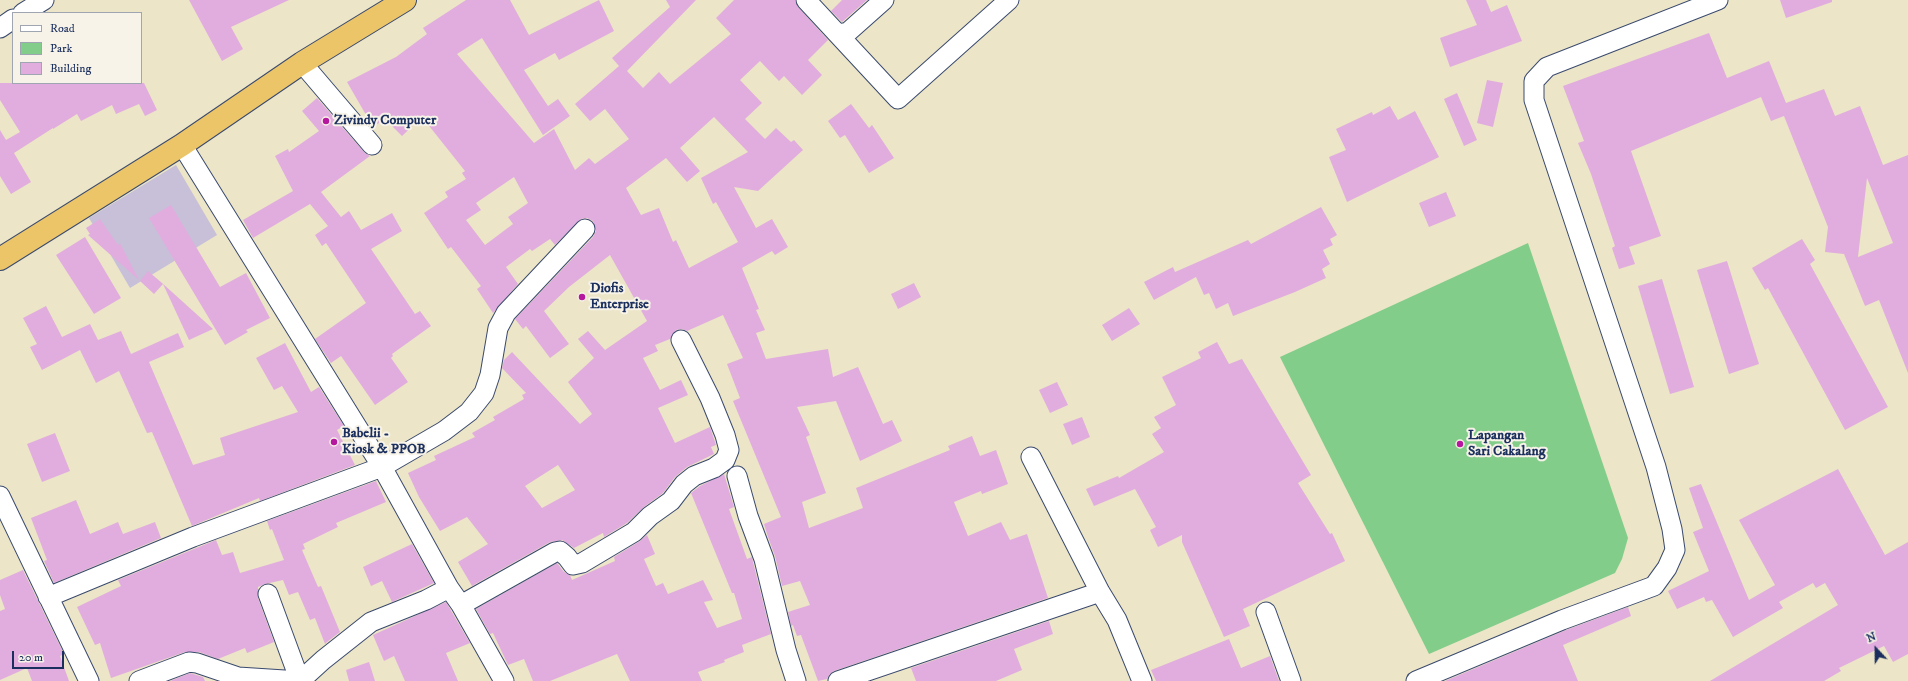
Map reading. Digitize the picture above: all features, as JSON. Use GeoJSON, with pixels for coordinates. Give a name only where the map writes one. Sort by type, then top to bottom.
{"type":"FeatureCollection","features":[{"type":"Feature","properties":{"kind":"highway"},"geometry":{"type":"LineString","coordinates":[[0,259],[182,145],[302,63],[405,0]]}},
{"type":"Feature","properties":{"kind":"street"},"geometry":{"type":"LineString","coordinates":[[25,12],[44,0]]}},
{"type":"Feature","properties":{"kind":"street"},"geometry":{"type":"LineString","coordinates":[[806,0],[898,99],[1009,0]]}},
{"type":"Feature","properties":{"kind":"street"},"geometry":{"type":"LineString","coordinates":[[839,34],[848,32],[884,0]]}},
{"type":"Feature","properties":{"kind":"street"},"geometry":{"type":"LineString","coordinates":[[1416,681],[1562,620],[1654,586],[1667,568],[1675,550],[1672,529],[1656,467],[1534,100],[1534,81],[1547,67],[1718,0]]}},
{"type":"Feature","properties":{"kind":"street"},"geometry":{"type":"LineString","coordinates":[[0,28],[12,20]]}},
{"type":"Feature","properties":{"kind":"street"},"geometry":{"type":"LineString","coordinates":[[302,63],[372,145]]}},
{"type":"Feature","properties":{"kind":"street"},"geometry":{"type":"LineString","coordinates":[[182,145],[382,467],[449,588],[461,605],[504,681]]}},
{"type":"Feature","properties":{"kind":"street"},"geometry":{"type":"LineString","coordinates":[[48,598],[193,537],[382,467],[444,431],[468,412],[484,393],[490,375],[498,328],[506,313],[585,229]]}},
{"type":"Feature","properties":{"kind":"street"},"geometry":{"type":"LineString","coordinates":[[461,605],[555,552],[560,552],[567,557],[573,565],[582,562],[634,532],[650,516],[671,501],[684,484],[694,476],[714,468],[725,460],[728,450],[725,435],[710,398],[681,340]]}},
{"type":"Feature","properties":{"kind":"street"},"geometry":{"type":"LineString","coordinates":[[1030,457],[1116,620],[1142,681]]}},
{"type":"Feature","properties":{"kind":"street"},"geometry":{"type":"LineString","coordinates":[[737,476],[748,516],[764,559],[786,650],[796,681]]}},
{"type":"Feature","properties":{"kind":"street"},"geometry":{"type":"LineString","coordinates":[[0,496],[89,681]]}},
{"type":"Feature","properties":{"kind":"street"},"geometry":{"type":"LineString","coordinates":[[139,681],[189,662],[202,664],[238,677],[300,681],[323,660],[371,622],[426,600],[449,588]]}},
{"type":"Feature","properties":{"kind":"street"},"geometry":{"type":"LineString","coordinates":[[838,681],[1100,592]]}},
{"type":"Feature","properties":{"kind":"street"},"geometry":{"type":"LineString","coordinates":[[268,594],[300,681]]}},
{"type":"Feature","properties":{"kind":"street"},"geometry":{"type":"LineString","coordinates":[[1266,612],[1291,681]]}},
{"type":"Feature","properties":{"kind":"shaded area"},"geometry":{"type":"Polygon","coordinates":[[[176,165],[217,235],[130,288],[89,218],[176,165]]]}},
{"type":"Feature","properties":{"kind":"green space","name":"Lapangan Sari Cakalang"},"geometry":{"type":"Polygon","coordinates":[[[1528,243],[1628,538],[1622,559],[1615,573],[1429,654],[1280,357],[1528,243]]]}},
{"type":"Feature","properties":{"kind":"building"},"geometry":{"type":"Polygon","coordinates":[[[189,0],[289,0],[231,27],[243,49],[222,61],[189,0]]]}},
{"type":"Feature","properties":{"kind":"building"},"geometry":{"type":"Polygon","coordinates":[[[466,0],[510,0],[529,35],[599,0],[614,31],[559,60],[555,53],[524,70],[548,106],[558,99],[570,116],[543,135],[482,38],[457,54],[534,143],[554,129],[575,170],[589,158],[595,164],[629,139],[605,109],[590,121],[575,104],[619,66],[612,58],[670,7],[666,0],[696,0],[627,71],[643,88],[659,72],[670,84],[731,34],[716,18],[734,0],[795,0],[798,7],[828,40],[808,60],[822,75],[802,95],[784,76],[779,81],[760,61],[740,80],[762,103],[745,119],[765,139],[776,128],[791,142],[794,140],[803,150],[758,191],[734,187],[756,228],[772,219],[788,247],[775,255],[772,251],[742,268],[759,309],[756,310],[765,330],[756,333],[766,359],[828,349],[833,377],[858,367],[883,424],[892,420],[902,441],[860,461],[836,401],[797,407],[810,435],[806,437],[826,493],[802,502],[809,528],[863,508],[856,488],[950,450],[948,446],[972,436],[980,456],[996,450],[1008,484],[982,494],[981,491],[954,502],[968,536],[1001,522],[1010,540],[1027,534],[1048,598],[834,671],[827,679],[818,681],[801,635],[797,636],[793,625],[791,626],[788,612],[810,605],[800,581],[782,586],[775,556],[764,524],[781,517],[733,401],[740,398],[727,364],[743,358],[723,315],[687,331],[682,329],[676,330],[670,339],[655,345],[658,351],[643,358],[660,390],[681,380],[688,395],[658,408],[675,443],[710,427],[716,445],[711,447],[714,454],[687,467],[675,477],[663,493],[644,507],[627,523],[604,537],[603,533],[574,548],[562,540],[550,542],[472,586],[458,562],[488,544],[467,517],[440,531],[419,497],[408,473],[436,460],[434,456],[475,437],[472,433],[495,420],[493,417],[524,399],[522,395],[526,393],[502,368],[504,360],[512,352],[580,424],[592,414],[568,382],[594,358],[578,339],[588,331],[605,350],[647,321],[610,255],[569,287],[544,311],[569,344],[550,358],[526,326],[523,329],[515,319],[593,237],[596,231],[593,221],[587,218],[581,219],[555,245],[550,239],[532,251],[530,249],[506,267],[518,284],[493,313],[477,289],[481,286],[451,247],[448,249],[424,213],[448,197],[445,192],[466,179],[462,173],[465,171],[422,117],[402,136],[385,119],[373,127],[347,82],[396,57],[427,34],[423,28],[466,0]],[[714,117],[680,148],[700,171],[687,182],[666,158],[626,188],[641,215],[659,208],[673,242],[676,240],[689,268],[738,242],[716,202],[713,204],[701,178],[748,152],[714,117]],[[514,177],[476,203],[481,210],[466,220],[485,245],[513,224],[508,217],[528,203],[514,177]],[[558,465],[525,486],[542,508],[575,490],[558,465]]]}},
{"type":"Feature","properties":{"kind":"building"},"geometry":{"type":"Polygon","coordinates":[[[842,0],[867,0],[842,22],[831,11],[842,0]]]}},
{"type":"Feature","properties":{"kind":"building"},"geometry":{"type":"Polygon","coordinates":[[[1466,0],[1486,0],[1491,12],[1507,5],[1522,41],[1450,67],[1440,38],[1477,25],[1466,0]]]}},
{"type":"Feature","properties":{"kind":"building"},"geometry":{"type":"Polygon","coordinates":[[[1780,0],[1832,0],[1832,2],[1786,18],[1780,0]]]}},
{"type":"Feature","properties":{"kind":"building"},"geometry":{"type":"Polygon","coordinates":[[[1709,33],[1727,78],[1769,61],[1786,103],[1824,89],[1835,116],[1860,106],[1883,165],[1908,155],[1908,373],[1879,300],[1865,306],[1844,254],[1825,252],[1828,227],[1784,116],[1771,121],[1761,97],[1631,151],[1661,236],[1629,247],[1635,264],[1619,269],[1612,248],[1615,246],[1591,174],[1578,143],[1584,141],[1563,86],[1709,33]],[[1867,178],[1858,257],[1893,243],[1867,178]]]}},
{"type":"Feature","properties":{"kind":"building"},"geometry":{"type":"Polygon","coordinates":[[[1487,80],[1503,83],[1493,127],[1477,123],[1487,80]]]}},
{"type":"Feature","properties":{"kind":"building"},"geometry":{"type":"Polygon","coordinates":[[[0,83],[144,83],[157,110],[145,116],[139,104],[116,114],[112,105],[81,121],[77,114],[14,153],[31,182],[11,194],[0,176],[0,130],[6,140],[20,132],[0,100],[0,83]]]}},
{"type":"Feature","properties":{"kind":"building"},"geometry":{"type":"Polygon","coordinates":[[[1457,93],[1477,140],[1464,146],[1444,99],[1457,93]]]}},
{"type":"Feature","properties":{"kind":"building"},"geometry":{"type":"Polygon","coordinates":[[[317,98],[364,152],[370,156],[321,192],[341,217],[349,211],[361,230],[392,213],[402,231],[371,249],[415,314],[420,311],[431,326],[392,354],[393,356],[391,358],[408,382],[375,405],[341,356],[331,363],[315,339],[366,303],[326,243],[322,246],[315,235],[328,226],[310,204],[253,238],[243,220],[293,191],[275,156],[288,149],[289,152],[319,131],[302,111],[317,98]]]}},
{"type":"Feature","properties":{"kind":"building"},"geometry":{"type":"Polygon","coordinates":[[[851,104],[869,128],[872,125],[894,158],[869,173],[845,135],[840,138],[828,121],[851,104]]]}},
{"type":"Feature","properties":{"kind":"building"},"geometry":{"type":"Polygon","coordinates":[[[1390,106],[1398,120],[1415,111],[1439,157],[1347,202],[1329,157],[1346,150],[1336,129],[1372,112],[1373,115],[1390,106]]]}},
{"type":"Feature","properties":{"kind":"building"},"geometry":{"type":"Polygon","coordinates":[[[1446,192],[1456,216],[1429,227],[1419,203],[1446,192]]]}},
{"type":"Feature","properties":{"kind":"building"},"geometry":{"type":"Polygon","coordinates":[[[171,205],[220,287],[246,273],[270,318],[246,330],[248,332],[225,345],[149,218],[171,205]]]}},
{"type":"Feature","properties":{"kind":"building"},"geometry":{"type":"Polygon","coordinates":[[[1321,207],[1337,235],[1330,239],[1333,245],[1323,250],[1330,264],[1322,269],[1326,278],[1295,292],[1233,316],[1228,303],[1216,309],[1209,293],[1204,295],[1196,277],[1154,300],[1144,282],[1173,267],[1175,272],[1248,240],[1251,244],[1321,207]]]}},
{"type":"Feature","properties":{"kind":"building"},"geometry":{"type":"Polygon","coordinates":[[[100,219],[118,245],[120,243],[139,280],[88,235],[90,234],[86,228],[100,219]]]}},
{"type":"Feature","properties":{"kind":"building"},"geometry":{"type":"Polygon","coordinates":[[[85,237],[121,298],[94,314],[56,255],[85,237]]]}},
{"type":"Feature","properties":{"kind":"building"},"geometry":{"type":"Polygon","coordinates":[[[1802,239],[1815,260],[1810,264],[1888,407],[1845,430],[1768,288],[1765,290],[1752,268],[1802,239]]]}},
{"type":"Feature","properties":{"kind":"building"},"geometry":{"type":"Polygon","coordinates":[[[1727,261],[1759,364],[1729,374],[1697,270],[1727,261]]]}},
{"type":"Feature","properties":{"kind":"building"},"geometry":{"type":"Polygon","coordinates":[[[148,271],[162,283],[213,329],[189,340],[163,284],[154,294],[140,281],[148,271]]]}},
{"type":"Feature","properties":{"kind":"building"},"geometry":{"type":"Polygon","coordinates":[[[1662,279],[1694,387],[1670,394],[1638,286],[1662,279]]]}},
{"type":"Feature","properties":{"kind":"building"},"geometry":{"type":"Polygon","coordinates":[[[914,283],[921,297],[898,309],[891,294],[914,283]]]}},
{"type":"Feature","properties":{"kind":"building"},"geometry":{"type":"Polygon","coordinates":[[[46,306],[62,337],[90,324],[98,340],[121,331],[131,354],[178,333],[184,347],[149,362],[193,465],[225,455],[220,438],[298,412],[282,386],[274,390],[256,358],[285,343],[311,392],[319,387],[344,426],[337,430],[355,465],[260,501],[259,498],[192,526],[152,432],[147,433],[119,371],[96,383],[80,350],[42,370],[30,347],[37,344],[23,318],[46,306]]]}},
{"type":"Feature","properties":{"kind":"building"},"geometry":{"type":"Polygon","coordinates":[[[1129,308],[1140,324],[1112,341],[1102,325],[1129,308]]]}},
{"type":"Feature","properties":{"kind":"building"},"geometry":{"type":"Polygon","coordinates":[[[1217,342],[1229,364],[1242,359],[1311,475],[1298,483],[1330,534],[1332,533],[1345,561],[1243,609],[1250,626],[1224,637],[1182,542],[1182,535],[1158,547],[1150,530],[1156,527],[1135,489],[1094,506],[1086,489],[1118,476],[1119,478],[1164,452],[1152,434],[1161,428],[1154,417],[1176,405],[1162,377],[1201,358],[1198,352],[1217,342]]]}},
{"type":"Feature","properties":{"kind":"building"},"geometry":{"type":"Polygon","coordinates":[[[1057,382],[1068,405],[1050,413],[1039,390],[1057,382]]]}},
{"type":"Feature","properties":{"kind":"building"},"geometry":{"type":"Polygon","coordinates":[[[1082,417],[1090,437],[1072,445],[1063,424],[1082,417]]]}},
{"type":"Feature","properties":{"kind":"building"},"geometry":{"type":"Polygon","coordinates":[[[55,433],[70,471],[42,482],[27,444],[55,433]]]}},
{"type":"Feature","properties":{"kind":"building"},"geometry":{"type":"Polygon","coordinates":[[[1838,469],[1885,555],[1908,542],[1908,654],[1893,662],[1884,646],[1839,668],[1841,671],[1824,681],[1710,681],[1838,605],[1825,583],[1816,588],[1813,583],[1779,602],[1783,608],[1733,637],[1712,600],[1706,602],[1704,597],[1677,609],[1668,591],[1709,571],[1693,532],[1703,528],[1689,488],[1701,484],[1749,600],[1775,585],[1739,520],[1838,469]]]}},
{"type":"Feature","properties":{"kind":"building"},"geometry":{"type":"Polygon","coordinates":[[[724,474],[734,507],[729,509],[747,559],[752,557],[771,634],[742,645],[744,652],[724,660],[725,662],[698,672],[702,681],[630,681],[617,654],[550,681],[533,681],[524,659],[508,665],[493,633],[490,634],[476,609],[557,563],[564,572],[570,575],[572,580],[615,561],[614,557],[647,535],[655,554],[644,559],[656,586],[663,583],[668,594],[703,580],[713,600],[704,602],[717,628],[742,619],[734,593],[732,593],[691,493],[700,486],[724,474]]]}},
{"type":"Feature","properties":{"kind":"building"},"geometry":{"type":"Polygon","coordinates":[[[376,481],[386,502],[336,523],[338,527],[303,544],[305,549],[302,550],[318,587],[321,586],[340,632],[325,644],[315,618],[310,620],[298,592],[289,595],[283,580],[258,587],[258,598],[274,642],[247,653],[245,648],[218,659],[199,652],[185,652],[111,678],[100,643],[95,645],[77,607],[121,586],[118,580],[216,540],[222,555],[233,552],[240,573],[284,560],[272,529],[270,530],[267,521],[376,481]]]}},
{"type":"Feature","properties":{"kind":"building"},"geometry":{"type":"Polygon","coordinates":[[[76,500],[90,534],[118,522],[123,534],[155,522],[161,538],[54,583],[44,561],[47,560],[31,518],[76,500]]]}},
{"type":"Feature","properties":{"kind":"building"},"geometry":{"type":"Polygon","coordinates":[[[412,544],[434,583],[392,602],[382,581],[371,586],[363,567],[412,544]]]}},
{"type":"Feature","properties":{"kind":"building"},"geometry":{"type":"Polygon","coordinates":[[[23,570],[64,654],[60,656],[69,681],[32,681],[27,668],[0,680],[0,611],[5,609],[0,595],[0,580],[23,570]]]}},
{"type":"Feature","properties":{"kind":"building"},"geometry":{"type":"Polygon","coordinates":[[[446,602],[470,643],[446,653],[458,681],[405,681],[394,656],[384,661],[373,635],[446,602]]]}},
{"type":"Feature","properties":{"kind":"building"},"geometry":{"type":"Polygon","coordinates":[[[1628,607],[1631,616],[1563,645],[1578,681],[1445,681],[1566,630],[1628,607]]]}},
{"type":"Feature","properties":{"kind":"building"},"geometry":{"type":"Polygon","coordinates":[[[1049,621],[1053,634],[1014,649],[1022,670],[996,681],[916,681],[911,668],[1049,621]]]}},
{"type":"Feature","properties":{"kind":"building"},"geometry":{"type":"Polygon","coordinates":[[[1229,639],[1241,668],[1270,656],[1279,681],[1156,681],[1151,670],[1229,639]]]}},
{"type":"Feature","properties":{"kind":"building"},"geometry":{"type":"Polygon","coordinates":[[[369,662],[375,681],[349,681],[346,670],[369,662]]]}},
{"type":"Feature","properties":{"kind":"building"},"geometry":{"type":"Polygon","coordinates":[[[190,673],[203,677],[205,681],[170,681],[190,673]]]}},
{"type":"Feature","properties":{"kind":"place","name":"Zivindy Computer"},"geometry":{"type":"Point","coordinates":[326,121]}},
{"type":"Feature","properties":{"kind":"place","name":"Diofis Enterprise"},"geometry":{"type":"Point","coordinates":[582,297]}},
{"type":"Feature","properties":{"kind":"place","name":"Babelii - Kiosk & PPOB"},"geometry":{"type":"Point","coordinates":[334,442]}},
{"type":"Feature","properties":{"kind":"place","name":"Lapangan Sari Cakalang"},"geometry":{"type":"Point","coordinates":[1460,444]}}]}
